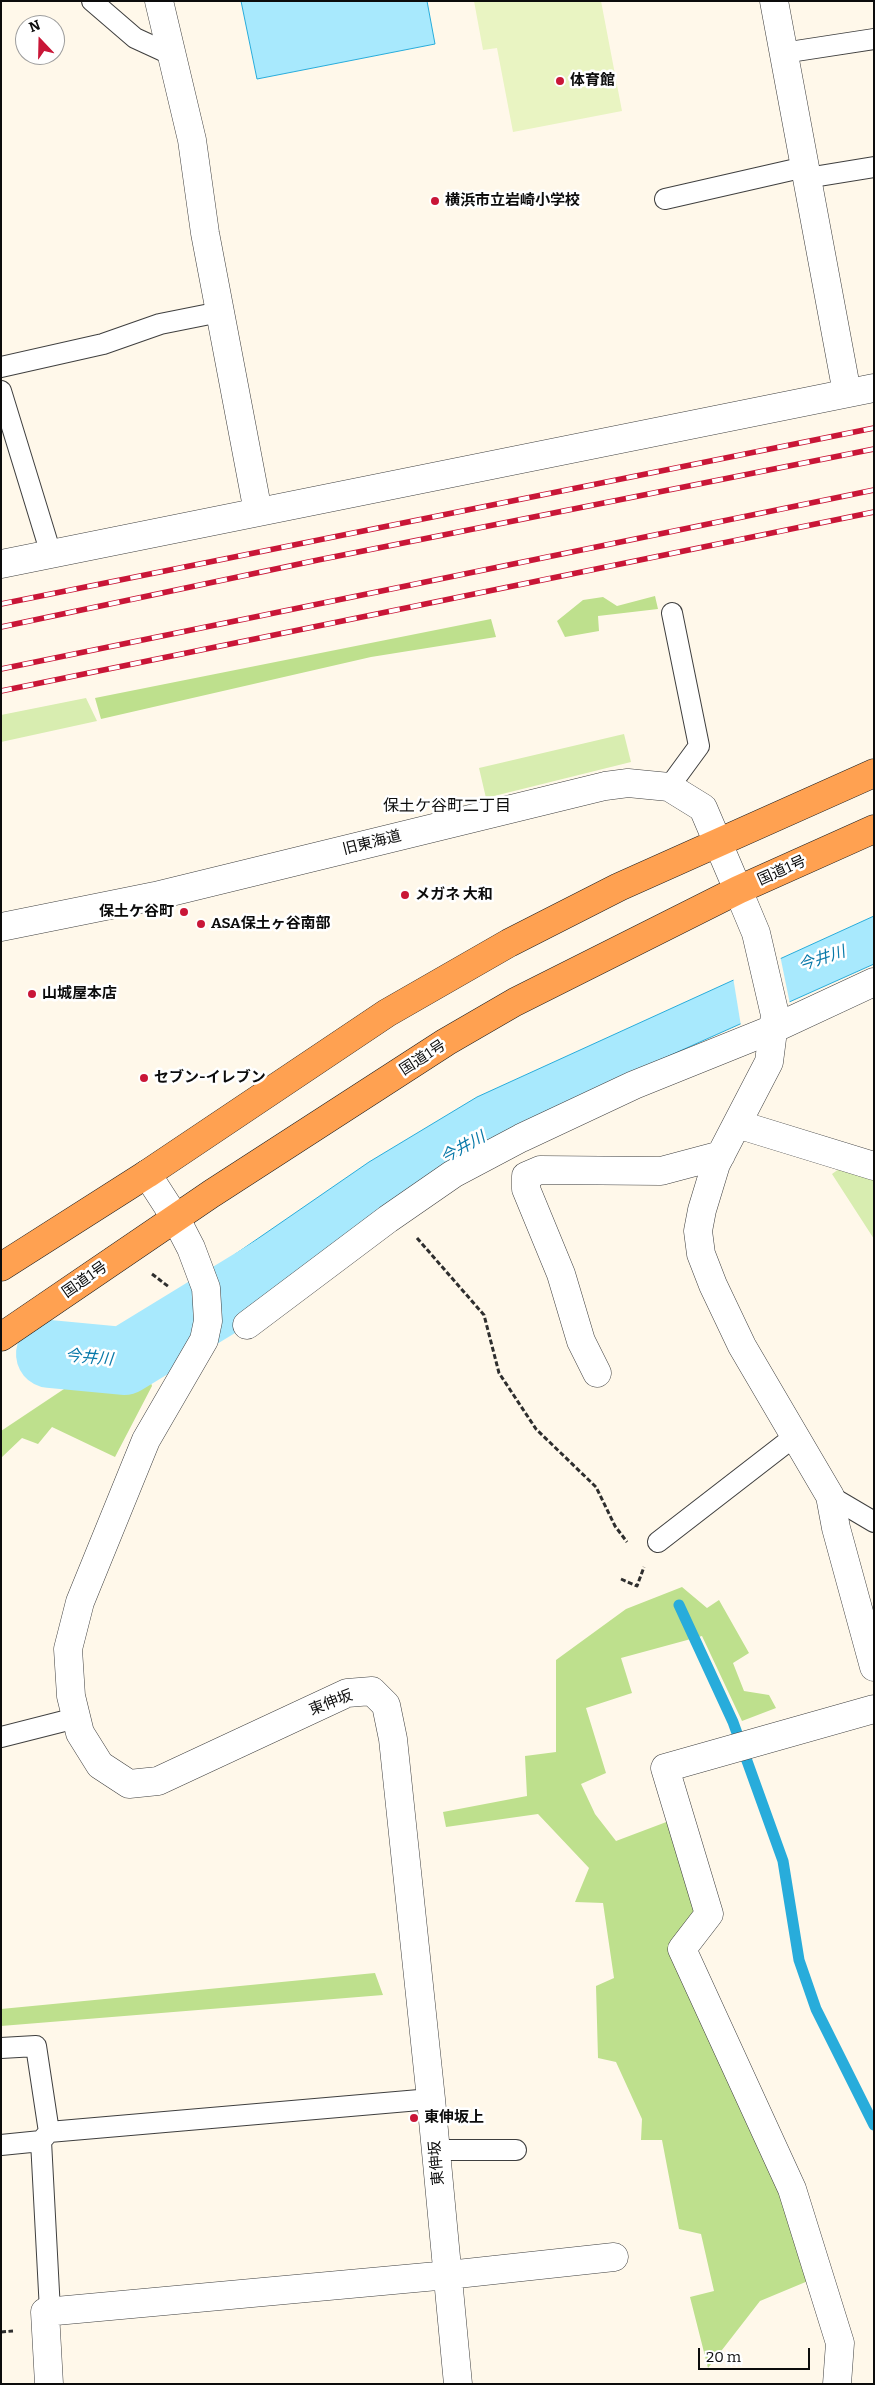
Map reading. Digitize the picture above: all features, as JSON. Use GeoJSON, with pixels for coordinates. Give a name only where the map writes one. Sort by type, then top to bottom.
{"type":"FeatureCollection","features":[{"type":"Feature","properties":{"kind":"highway"},"geometry":{"type":"LineString","coordinates":[[1,1267],[147,1174],[396,1008],[509,943],[619,887],[718,841],[874,773]]}},
{"type":"Feature","properties":{"kind":"highway","name":"国道1号"},"geometry":{"type":"LineString","coordinates":[[1,1337],[176,1219],[446,1042],[515,1002],[738,890],[874,829]]}},
{"type":"Feature","properties":{"kind":"street"},"geometry":{"type":"LineString","coordinates":[[159,1],[192,140],[205,233],[258,512]]}},
{"type":"Feature","properties":{"kind":"street"},"geometry":{"type":"LineString","coordinates":[[774,1],[847,393]]}},
{"type":"Feature","properties":{"kind":"street"},"geometry":{"type":"LineString","coordinates":[[1,564],[874,388]]}},
{"type":"Feature","properties":{"kind":"street","name":"旧東海道"},"geometry":{"type":"LineString","coordinates":[[1,927],[155,896],[605,786],[628,783],[669,787],[702,808],[718,841],[756,933],[774,1022],[769,1062],[721,1154],[702,1210],[698,1231],[701,1254],[713,1285],[742,1346],[830,1496],[836,1528],[874,1667]]}},
{"type":"Feature","properties":{"kind":"street"},"geometry":{"type":"LineString","coordinates":[[246,1325],[397,1212],[453,1174],[521,1138],[634,1085],[774,1022],[874,982]]}},
{"type":"Feature","properties":{"kind":"street"},"geometry":{"type":"LineString","coordinates":[[737,1124],[874,1166]]}},
{"type":"Feature","properties":{"kind":"street"},"geometry":{"type":"LineString","coordinates":[[597,1373],[581,1341],[561,1274],[526,1189],[526,1176],[540,1170],[660,1171],[721,1154]]}},
{"type":"Feature","properties":{"kind":"street"},"geometry":{"type":"LineString","coordinates":[[147,1174],[176,1219]]}},
{"type":"Feature","properties":{"kind":"street","name":"東伸坂"},"geometry":{"type":"LineString","coordinates":[[176,1219],[191,1248],[206,1288],[208,1321],[204,1340],[146,1440],[80,1602],[68,1649],[71,1696],[76,1718],[80,1733],[100,1765],[129,1784],[158,1781],[347,1693],[372,1690],[386,1704],[393,1739],[431,2099],[458,2384]]}},
{"type":"Feature","properties":{"kind":"street"},"geometry":{"type":"LineString","coordinates":[[837,2384],[840,2343],[792,2189],[682,1949],[709,1914],[666,1768],[874,1709]]}},
{"type":"Feature","properties":{"kind":"street"},"geometry":{"type":"LineString","coordinates":[[49,2384],[45,2312],[448,2275],[614,2257]]}},
{"type":"Feature","properties":{"kind":"lane"},"geometry":{"type":"LineString","coordinates":[[92,1],[135,38],[172,55]]}},
{"type":"Feature","properties":{"kind":"lane"},"geometry":{"type":"LineString","coordinates":[[784,53],[874,39]]}},
{"type":"Feature","properties":{"kind":"lane"},"geometry":{"type":"LineString","coordinates":[[665,199],[806,173],[874,168]]}},
{"type":"Feature","properties":{"kind":"lane"},"geometry":{"type":"LineString","coordinates":[[1,367],[103,344],[160,324],[220,312]]}},
{"type":"Feature","properties":{"kind":"lane"},"geometry":{"type":"LineString","coordinates":[[1,391],[51,554]]}},
{"type":"Feature","properties":{"kind":"lane"},"geometry":{"type":"LineString","coordinates":[[669,787],[699,746],[672,613]]}},
{"type":"Feature","properties":{"kind":"lane"},"geometry":{"type":"LineString","coordinates":[[658,1542],[795,1436]]}},
{"type":"Feature","properties":{"kind":"lane"},"geometry":{"type":"LineString","coordinates":[[830,1496],[874,1522]]}},
{"type":"Feature","properties":{"kind":"lane"},"geometry":{"type":"LineString","coordinates":[[1,1737],[76,1718]]}},
{"type":"Feature","properties":{"kind":"lane"},"geometry":{"type":"LineString","coordinates":[[1,2048],[36,2046],[45,2136],[50,2311]]}},
{"type":"Feature","properties":{"kind":"lane"},"geometry":{"type":"LineString","coordinates":[[1,2145],[45,2136],[431,2099]]}},
{"type":"Feature","properties":{"kind":"lane"},"geometry":{"type":"LineString","coordinates":[[436,2150],[516,2150]]}},
{"type":"Feature","properties":{"kind":"path"},"geometry":{"type":"LineString","coordinates":[[397,1212],[484,1315],[499,1372],[536,1429],[596,1488],[615,1526],[633,1550]]}},
{"type":"Feature","properties":{"kind":"path"},"geometry":{"type":"LineString","coordinates":[[152,1274],[171,1289]]}},
{"type":"Feature","properties":{"kind":"path"},"geometry":{"type":"LineString","coordinates":[[622,1579],[637,1586],[645,1566]]}},
{"type":"Feature","properties":{"kind":"green space","name":"体育館"},"geometry":{"type":"Polygon","coordinates":[[[474,1],[601,1],[622,111],[513,132],[497,48],[483,50],[474,1]]]}},
{"type":"Feature","properties":{"kind":"green space"},"geometry":{"type":"Polygon","coordinates":[[[655,596],[658,609],[598,616],[599,631],[565,637],[557,621],[583,600],[603,597],[617,606],[655,596]]]}},
{"type":"Feature","properties":{"kind":"green space"},"geometry":{"type":"Polygon","coordinates":[[[491,619],[496,637],[371,657],[101,719],[95,698],[491,619]]]}},
{"type":"Feature","properties":{"kind":"green space"},"geometry":{"type":"Polygon","coordinates":[[[86,698],[97,721],[1,742],[1,715],[86,698]]]}},
{"type":"Feature","properties":{"kind":"green space"},"geometry":{"type":"Polygon","coordinates":[[[624,734],[631,762],[486,798],[479,768],[624,734]]]}},
{"type":"Feature","properties":{"kind":"green space"},"geometry":{"type":"Polygon","coordinates":[[[839,1169],[874,1178],[874,1239],[832,1174],[839,1169]]]}},
{"type":"Feature","properties":{"kind":"green space"},"geometry":{"type":"Polygon","coordinates":[[[147,1370],[152,1386],[115,1457],[52,1427],[38,1444],[22,1438],[1,1458],[1,1431],[73,1383],[100,1384],[147,1370]]]}},
{"type":"Feature","properties":{"kind":"green space"},"geometry":{"type":"Polygon","coordinates":[[[682,1587],[707,1608],[719,1600],[749,1653],[733,1663],[744,1691],[769,1695],[776,1708],[742,1721],[702,1636],[621,1658],[632,1693],[586,1708],[606,1773],[581,1784],[595,1814],[616,1841],[669,1821],[698,1910],[669,1946],[782,2193],[808,2281],[760,2301],[708,2368],[690,2297],[714,2291],[701,2234],[679,2229],[662,2140],[641,2140],[642,2119],[616,2062],[598,2058],[596,1986],[614,1978],[603,1903],[575,1902],[589,1868],[538,1814],[446,1827],[443,1812],[527,1796],[525,1756],[556,1752],[556,1660],[626,1609],[682,1587]]]}},
{"type":"Feature","properties":{"kind":"green space"},"geometry":{"type":"Polygon","coordinates":[[[375,1973],[383,1995],[1,2026],[1,2009],[375,1973]]]}},
{"type":"Feature","properties":{"kind":"water"},"geometry":{"type":"Polygon","coordinates":[[[241,1],[427,1],[435,44],[257,79],[241,1]]]}},
{"type":"Feature","properties":{"kind":"water"},"geometry":{"type":"Polygon","coordinates":[[[874,916],[874,964],[546,1111],[462,1155],[405,1191],[244,1307],[234,1255],[369,1162],[477,1097],[874,916]]]}},
{"type":"Feature","properties":{"kind":"pier"},"geometry":{"type":"Polygon","coordinates":[[[780,955],[790,1004],[741,1026],[733,977],[780,955]]]}},
{"type":"Feature","properties":{"kind":"waterway","name":"今井川"},"geometry":{"type":"LineString","coordinates":[[50,1354],[124,1361],[286,1262],[319,1239]]}},
{"type":"Feature","properties":{"kind":"waterway"},"geometry":{"type":"LineString","coordinates":[[679,1605],[733,1722],[783,1861],[799,1960],[816,2009],[874,2125]]}},
{"type":"Feature","properties":{"kind":"railway"},"geometry":{"type":"LineString","coordinates":[[1,604],[874,428]]}},
{"type":"Feature","properties":{"kind":"railway"},"geometry":{"type":"LineString","coordinates":[[1,627],[318,560],[874,449]]}},
{"type":"Feature","properties":{"kind":"railway"},"geometry":{"type":"LineString","coordinates":[[1,669],[874,490]]}},
{"type":"Feature","properties":{"kind":"railway"},"geometry":{"type":"LineString","coordinates":[[1,691],[874,512]]}},
{"type":"Feature","properties":{"kind":"place","name":"体育館"},"geometry":{"type":"Point","coordinates":[560,81]}},
{"type":"Feature","properties":{"kind":"place","name":"横浜市立岩崎小学校"},"geometry":{"type":"Point","coordinates":[435,201]}},
{"type":"Feature","properties":{"kind":"place","name":"メガネ 大和"},"geometry":{"type":"Point","coordinates":[405,895]}},
{"type":"Feature","properties":{"kind":"place","name":"保土ケ谷町"},"geometry":{"type":"Point","coordinates":[184,912]}},
{"type":"Feature","properties":{"kind":"place","name":"ASA保土ヶ谷南部"},"geometry":{"type":"Point","coordinates":[201,924]}},
{"type":"Feature","properties":{"kind":"place","name":"山城屋本店"},"geometry":{"type":"Point","coordinates":[32,994]}},
{"type":"Feature","properties":{"kind":"place","name":"セブン-イレブン"},"geometry":{"type":"Point","coordinates":[144,1078]}},
{"type":"Feature","properties":{"kind":"place","name":"東伸坂上"},"geometry":{"type":"Point","coordinates":[414,2118]}},
{"type":"Feature","properties":{"kind":"district","name":"保土ケ谷町二丁目"},"geometry":{"type":"Point","coordinates":[447,807]}}]}
